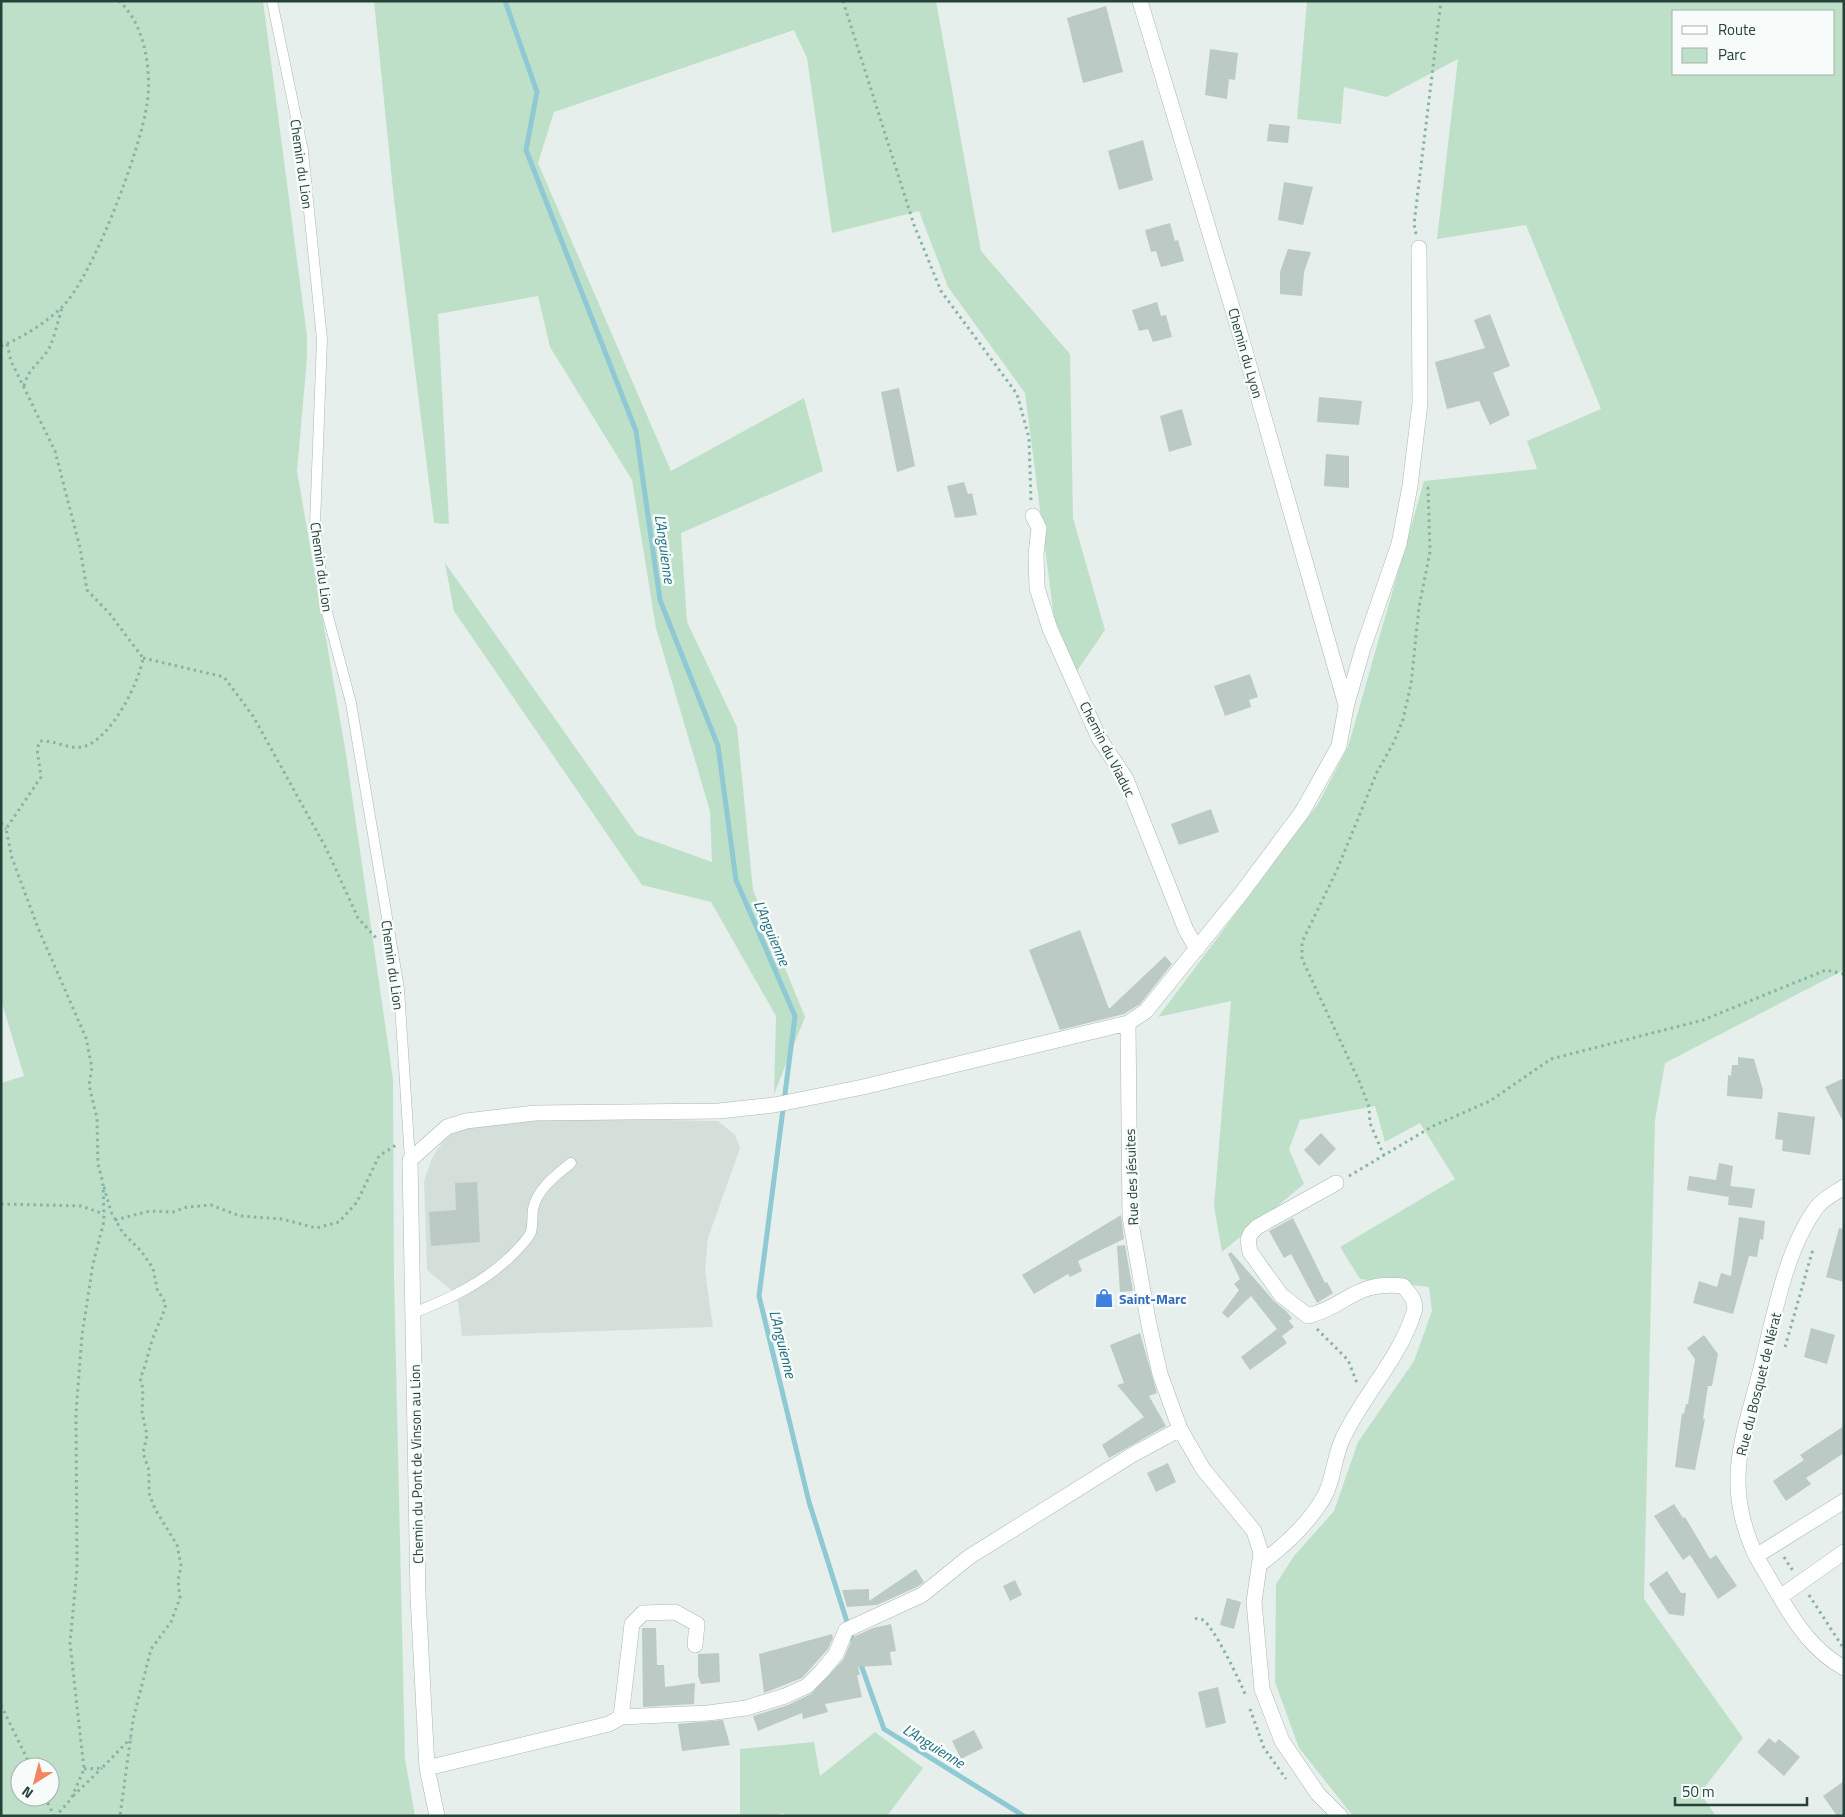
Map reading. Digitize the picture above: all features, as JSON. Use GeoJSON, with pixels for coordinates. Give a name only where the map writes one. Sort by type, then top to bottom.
{"type":"FeatureCollection","features":[{"type":"Feature","properties":{"kind":"street","name":"Chemin du Lyon"},"geometry":{"type":"LineString","coordinates":[[1140,1],[1242,337],[1346,707]]}},
{"type":"Feature","properties":{"kind":"street"},"geometry":{"type":"LineString","coordinates":[[410,1160],[447,1128],[466,1121],[536,1112],[719,1111],[774,1105],[863,1087],[1128,1023],[1146,1011],[1197,949],[1302,812],[1316,791],[1339,746],[1346,707],[1363,648],[1399,544],[1410,485],[1420,403],[1419,248]]}},
{"type":"Feature","properties":{"kind":"street","name":"Chemin du Viaduc"},"geometry":{"type":"LineString","coordinates":[[1033,516],[1040,528],[1036,554],[1037,588],[1050,629],[1099,738],[1126,779],[1186,930],[1197,949]]}},
{"type":"Feature","properties":{"kind":"street","name":"Rue des Jésuites"},"geometry":{"type":"LineString","coordinates":[[1128,1023],[1130,1217],[1160,1374],[1180,1428],[1203,1469],[1254,1531],[1261,1553],[1254,1602],[1262,1689],[1282,1741],[1318,1794],[1340,1816]]}},
{"type":"Feature","properties":{"kind":"street","name":"Chemin du Pont de Vinson au Lion"},"geometry":{"type":"LineString","coordinates":[[410,1160],[418,1596],[427,1768],[437,1816]]}},
{"type":"Feature","properties":{"kind":"street"},"geometry":{"type":"LineString","coordinates":[[1260,1564],[1282,1547],[1322,1502],[1331,1481],[1342,1439],[1395,1352],[1414,1311],[1414,1298],[1403,1286],[1383,1284],[1365,1287],[1317,1314],[1308,1316],[1281,1295],[1250,1252],[1248,1240],[1251,1233],[1257,1227],[1336,1183]]}},
{"type":"Feature","properties":{"kind":"street","name":"Rue du Bosquet de Nérat"},"geometry":{"type":"LineString","coordinates":[[1780,1597],[1756,1556],[1743,1527],[1738,1494],[1740,1453],[1773,1322],[1792,1257],[1806,1225],[1818,1206],[1844,1187]]}},
{"type":"Feature","properties":{"kind":"street"},"geometry":{"type":"LineString","coordinates":[[427,1768],[609,1724],[620,1717],[708,1713],[746,1708],[785,1696],[807,1686],[822,1671],[836,1654],[850,1628],[922,1594],[969,1558],[1132,1454],[1180,1428]]}},
{"type":"Feature","properties":{"kind":"street"},"geometry":{"type":"LineString","coordinates":[[1756,1556],[1844,1500]]}},
{"type":"Feature","properties":{"kind":"street"},"geometry":{"type":"LineString","coordinates":[[1844,1552],[1780,1597],[1808,1641],[1827,1658],[1844,1668]]}},
{"type":"Feature","properties":{"kind":"street"},"geometry":{"type":"LineString","coordinates":[[620,1717],[632,1624],[638,1618],[644,1613],[675,1612],[697,1624],[695,1645]]}},
{"type":"Feature","properties":{"kind":"lane","name":"Chemin du Lion"},"geometry":{"type":"LineString","coordinates":[[272,1],[303,152],[322,339],[314,524],[324,601],[351,703],[398,989],[410,1160]]}},
{"type":"Feature","properties":{"kind":"lane"},"geometry":{"type":"LineString","coordinates":[[414,1313],[455,1296],[475,1286],[492,1274],[517,1250],[531,1232],[533,1208],[540,1193],[554,1176],[571,1163]]}},
{"type":"Feature","properties":{"kind":"path"},"geometry":{"type":"LineString","coordinates":[[24,386],[26,376],[34,364],[47,353],[63,307],[80,282],[104,232],[127,174],[141,130],[147,103],[147,61],[139,31],[128,9],[119,1]]}},
{"type":"Feature","properties":{"kind":"path"},"geometry":{"type":"LineString","coordinates":[[843,1],[914,225],[941,291],[1017,394],[1030,438],[1033,516]]}},
{"type":"Feature","properties":{"kind":"path"},"geometry":{"type":"LineString","coordinates":[[1419,248],[1414,224],[1441,1]]}},
{"type":"Feature","properties":{"kind":"path"},"geometry":{"type":"LineString","coordinates":[[1,346],[7,344],[63,307]]}},
{"type":"Feature","properties":{"kind":"path"},"geometry":{"type":"LineString","coordinates":[[7,344],[11,361],[55,452],[85,568],[87,590],[110,614],[143,658],[224,677],[253,716],[326,848],[358,918],[392,956]]}},
{"type":"Feature","properties":{"kind":"path"},"geometry":{"type":"LineString","coordinates":[[1384,1156],[1370,1123],[1369,1107],[1360,1084],[1302,959],[1302,942],[1337,870],[1377,772],[1394,742],[1403,719],[1411,684],[1419,607],[1430,552],[1428,488],[1410,485]]}},
{"type":"Feature","properties":{"kind":"path"},"geometry":{"type":"LineString","coordinates":[[6,829],[16,811],[41,777],[37,749],[40,741],[58,742],[72,748],[98,741],[110,727],[135,688],[141,672],[143,658]]}},
{"type":"Feature","properties":{"kind":"path"},"geometry":{"type":"LineString","coordinates":[[1,823],[6,829],[12,858],[38,928],[86,1038],[92,1068],[90,1085],[97,1118],[98,1164],[115,1220],[123,1233],[153,1268],[157,1289],[166,1304],[164,1317],[152,1340],[148,1364],[140,1378],[143,1390],[142,1412],[147,1435],[143,1453],[149,1470],[149,1493],[155,1509],[178,1545],[181,1565],[178,1581],[180,1598],[172,1622],[151,1649],[131,1738],[120,1816]]}},
{"type":"Feature","properties":{"kind":"path"},"geometry":{"type":"LineString","coordinates":[[1336,1183],[1433,1126],[1490,1100],[1551,1059],[1703,1020],[1826,970],[1844,974]]}},
{"type":"Feature","properties":{"kind":"path"},"geometry":{"type":"LineString","coordinates":[[115,1220],[150,1211],[173,1212],[187,1207],[211,1205],[240,1216],[282,1219],[316,1228],[339,1222],[357,1202],[379,1156],[389,1148],[398,1144],[401,1154],[410,1160]]}},
{"type":"Feature","properties":{"kind":"path"},"geometry":{"type":"LineString","coordinates":[[71,1798],[84,1769],[70,1643],[77,1569],[76,1413],[82,1335],[93,1264],[104,1221],[103,1183]]}},
{"type":"Feature","properties":{"kind":"path"},"geometry":{"type":"LineString","coordinates":[[1,1204],[81,1206],[104,1214]]}},
{"type":"Feature","properties":{"kind":"path"},"geometry":{"type":"LineString","coordinates":[[1783,1352],[1816,1241]]}},
{"type":"Feature","properties":{"kind":"path"},"geometry":{"type":"LineString","coordinates":[[1308,1316],[1310,1323],[1326,1336],[1348,1360],[1358,1388],[1357,1414]]}},
{"type":"Feature","properties":{"kind":"path"},"geometry":{"type":"LineString","coordinates":[[1775,1544],[1844,1649]]}},
{"type":"Feature","properties":{"kind":"path"},"geometry":{"type":"LineString","coordinates":[[1,1704],[26,1757]]}},
{"type":"Feature","properties":{"kind":"path"},"geometry":{"type":"LineString","coordinates":[[55,1816],[131,1738]]}},
{"type":"Feature","properties":{"kind":"path"},"geometry":{"type":"LineString","coordinates":[[84,1769],[102,1768]]}},
{"type":"Feature","properties":{"kind":"shaded area"},"geometry":{"type":"Polygon","coordinates":[[[546,1118],[718,1121],[735,1135],[740,1148],[708,1238],[705,1271],[713,1327],[462,1336],[458,1303],[451,1290],[427,1270],[424,1181],[432,1158],[444,1140],[456,1130],[546,1118]]]}},
{"type":"Feature","properties":{"kind":"green space"},"geometry":{"type":"Polygon","coordinates":[[[1,1],[263,1],[307,336],[307,358],[297,471],[346,754],[393,1079],[394,1278],[405,1759],[415,1816],[1,1816],[1,1083],[24,1076],[1,1000],[1,1]]]}},
{"type":"Feature","properties":{"kind":"green space"},"geometry":{"type":"Polygon","coordinates":[[[374,1],[936,1],[981,251],[1070,354],[1073,518],[1105,630],[1077,671],[1054,618],[1025,393],[948,287],[919,211],[832,233],[807,58],[794,30],[554,112],[538,163],[671,471],[804,398],[823,471],[681,533],[687,622],[737,727],[753,890],[805,1017],[774,1094],[776,1016],[711,902],[642,885],[454,611],[445,563],[637,835],[712,862],[710,811],[656,628],[632,480],[550,347],[538,296],[438,314],[449,524],[434,523],[394,200],[374,1]]]}},
{"type":"Feature","properties":{"kind":"green space"},"geometry":{"type":"Polygon","coordinates":[[[1307,1],[1844,1],[1844,970],[1665,1063],[1655,1120],[1644,1599],[1743,1738],[1700,1793],[1716,1816],[1353,1816],[1299,1748],[1275,1682],[1276,1584],[1294,1556],[1334,1511],[1358,1442],[1414,1361],[1432,1311],[1429,1287],[1360,1279],[1340,1247],[1455,1179],[1420,1123],[1385,1142],[1375,1106],[1300,1120],[1289,1149],[1304,1184],[1222,1252],[1214,1206],[1231,1001],[1158,1017],[1318,804],[1348,747],[1424,481],[1537,469],[1527,441],[1601,409],[1526,225],[1437,239],[1458,59],[1386,97],[1344,87],[1341,124],[1297,119],[1307,1]]]}},
{"type":"Feature","properties":{"kind":"green space"},"geometry":{"type":"Polygon","coordinates":[[[875,1732],[923,1768],[887,1816],[785,1816],[783,1813],[772,1816],[740,1816],[740,1749],[814,1742],[820,1776],[875,1732]]]}},
{"type":"Feature","properties":{"kind":"building"},"geometry":{"type":"Polygon","coordinates":[[[1106,6],[1123,72],[1083,83],[1067,18],[1106,6]]]}},
{"type":"Feature","properties":{"kind":"building"},"geometry":{"type":"Polygon","coordinates":[[[1210,49],[1238,53],[1235,80],[1229,79],[1227,99],[1205,95],[1210,49]]]}},
{"type":"Feature","properties":{"kind":"building"},"geometry":{"type":"Polygon","coordinates":[[[1269,124],[1290,126],[1288,143],[1267,141],[1269,124]]]}},
{"type":"Feature","properties":{"kind":"building"},"geometry":{"type":"Polygon","coordinates":[[[1143,140],[1153,180],[1119,190],[1108,151],[1143,140]]]}},
{"type":"Feature","properties":{"kind":"building"},"geometry":{"type":"Polygon","coordinates":[[[1284,182],[1313,187],[1303,225],[1278,220],[1284,182]]]}},
{"type":"Feature","properties":{"kind":"building"},"geometry":{"type":"Polygon","coordinates":[[[1170,223],[1175,241],[1178,240],[1184,261],[1161,267],[1156,251],[1151,252],[1145,230],[1170,223]]]}},
{"type":"Feature","properties":{"kind":"building"},"geometry":{"type":"Polygon","coordinates":[[[1288,249],[1311,252],[1304,272],[1302,296],[1280,294],[1280,272],[1288,249]]]}},
{"type":"Feature","properties":{"kind":"building"},"geometry":{"type":"Polygon","coordinates":[[[1157,302],[1161,316],[1166,315],[1172,337],[1153,342],[1148,329],[1139,331],[1132,310],[1157,302]]]}},
{"type":"Feature","properties":{"kind":"building"},"geometry":{"type":"Polygon","coordinates":[[[1490,314],[1510,366],[1493,373],[1510,415],[1490,425],[1479,401],[1447,409],[1435,362],[1485,348],[1474,320],[1490,314]]]}},
{"type":"Feature","properties":{"kind":"building"},"geometry":{"type":"Polygon","coordinates":[[[899,388],[915,466],[897,472],[881,392],[899,388]]]}},
{"type":"Feature","properties":{"kind":"building"},"geometry":{"type":"Polygon","coordinates":[[[1319,397],[1362,401],[1359,425],[1317,422],[1319,397]]]}},
{"type":"Feature","properties":{"kind":"building"},"geometry":{"type":"Polygon","coordinates":[[[1182,409],[1192,445],[1169,452],[1160,416],[1182,409]]]}},
{"type":"Feature","properties":{"kind":"building"},"geometry":{"type":"Polygon","coordinates":[[[1326,454],[1349,456],[1349,488],[1324,486],[1326,454]]]}},
{"type":"Feature","properties":{"kind":"building"},"geometry":{"type":"Polygon","coordinates":[[[964,482],[968,494],[972,493],[977,515],[955,518],[947,486],[964,482]]]}},
{"type":"Feature","properties":{"kind":"building"},"geometry":{"type":"Polygon","coordinates":[[[1250,674],[1258,697],[1249,700],[1251,707],[1225,716],[1214,686],[1250,674]]]}},
{"type":"Feature","properties":{"kind":"building"},"geometry":{"type":"Polygon","coordinates":[[[1211,809],[1219,832],[1179,845],[1171,824],[1211,809]]]}},
{"type":"Feature","properties":{"kind":"building"},"geometry":{"type":"Polygon","coordinates":[[[1080,930],[1109,1009],[1165,956],[1172,964],[1140,1004],[1124,1014],[1060,1030],[1029,950],[1080,930]]]}},
{"type":"Feature","properties":{"kind":"building"},"geometry":{"type":"Polygon","coordinates":[[[1738,1057],[1754,1059],[1763,1090],[1762,1099],[1727,1096],[1728,1075],[1731,1076],[1732,1065],[1738,1065],[1738,1057]]]}},
{"type":"Feature","properties":{"kind":"building"},"geometry":{"type":"Polygon","coordinates":[[[1844,1078],[1844,1123],[1825,1087],[1844,1078]]]}},
{"type":"Feature","properties":{"kind":"building"},"geometry":{"type":"Polygon","coordinates":[[[1778,1112],[1815,1117],[1810,1155],[1782,1151],[1783,1140],[1775,1139],[1778,1112]]]}},
{"type":"Feature","properties":{"kind":"building"},"geometry":{"type":"Polygon","coordinates":[[[1321,1133],[1336,1149],[1319,1166],[1304,1150],[1321,1133]]]}},
{"type":"Feature","properties":{"kind":"building"},"geometry":{"type":"Polygon","coordinates":[[[1719,1163],[1733,1166],[1729,1197],[1687,1190],[1689,1176],[1716,1180],[1719,1163]]]}},
{"type":"Feature","properties":{"kind":"building"},"geometry":{"type":"Polygon","coordinates":[[[477,1182],[480,1242],[431,1246],[429,1212],[456,1210],[455,1183],[477,1182]]]}},
{"type":"Feature","properties":{"kind":"building"},"geometry":{"type":"Polygon","coordinates":[[[1730,1186],[1755,1189],[1752,1208],[1728,1205],[1730,1186]]]}},
{"type":"Feature","properties":{"kind":"building"},"geometry":{"type":"Polygon","coordinates":[[[1121,1215],[1124,1239],[1078,1261],[1082,1271],[1070,1277],[1068,1274],[1034,1294],[1022,1275],[1121,1215]]]}},
{"type":"Feature","properties":{"kind":"building"},"geometry":{"type":"Polygon","coordinates":[[[1739,1217],[1765,1221],[1763,1240],[1760,1239],[1757,1257],[1749,1256],[1733,1314],[1693,1303],[1699,1281],[1717,1287],[1721,1273],[1731,1276],[1739,1217]]]}},
{"type":"Feature","properties":{"kind":"building"},"geometry":{"type":"Polygon","coordinates":[[[1293,1218],[1325,1283],[1327,1282],[1333,1293],[1317,1303],[1291,1254],[1284,1258],[1269,1231],[1293,1218]]]}},
{"type":"Feature","properties":{"kind":"building"},"geometry":{"type":"Polygon","coordinates":[[[1839,1228],[1844,1229],[1844,1282],[1826,1277],[1839,1228]]]}},
{"type":"Feature","properties":{"kind":"building"},"geometry":{"type":"Polygon","coordinates":[[[1125,1245],[1133,1291],[1120,1292],[1117,1246],[1125,1245]]]}},
{"type":"Feature","properties":{"kind":"building"},"geometry":{"type":"Polygon","coordinates":[[[1231,1252],[1274,1301],[1292,1318],[1289,1321],[1294,1327],[1282,1336],[1287,1343],[1250,1370],[1241,1357],[1277,1329],[1251,1296],[1228,1318],[1222,1313],[1239,1290],[1234,1284],[1240,1279],[1228,1254],[1231,1252]]]}},
{"type":"Feature","properties":{"kind":"building"},"geometry":{"type":"Polygon","coordinates":[[[1811,1328],[1835,1335],[1827,1364],[1804,1357],[1811,1328]]]}},
{"type":"Feature","properties":{"kind":"building"},"geometry":{"type":"Polygon","coordinates":[[[1140,1333],[1157,1393],[1149,1396],[1166,1426],[1109,1458],[1102,1445],[1144,1417],[1117,1385],[1124,1383],[1110,1345],[1140,1333]]]}},
{"type":"Feature","properties":{"kind":"building"},"geometry":{"type":"Polygon","coordinates":[[[1704,1335],[1718,1354],[1712,1386],[1708,1386],[1703,1419],[1705,1419],[1695,1470],[1675,1467],[1682,1413],[1684,1414],[1686,1404],[1688,1404],[1695,1359],[1687,1348],[1704,1335]]]}},
{"type":"Feature","properties":{"kind":"building"},"geometry":{"type":"Polygon","coordinates":[[[1844,1426],[1844,1453],[1806,1478],[1811,1484],[1786,1501],[1773,1481],[1804,1460],[1800,1455],[1844,1426]]]}},
{"type":"Feature","properties":{"kind":"building"},"geometry":{"type":"Polygon","coordinates":[[[1168,1463],[1176,1482],[1156,1492],[1147,1473],[1168,1463]]]}},
{"type":"Feature","properties":{"kind":"building"},"geometry":{"type":"Polygon","coordinates":[[[1674,1504],[1683,1518],[1685,1517],[1710,1559],[1716,1555],[1737,1586],[1718,1599],[1690,1555],[1683,1560],[1654,1516],[1674,1504]]]}},
{"type":"Feature","properties":{"kind":"building"},"geometry":{"type":"Polygon","coordinates":[[[916,1569],[924,1582],[917,1587],[877,1605],[847,1607],[842,1590],[869,1589],[869,1601],[916,1569]]]}},
{"type":"Feature","properties":{"kind":"building"},"geometry":{"type":"Polygon","coordinates":[[[1667,1571],[1681,1593],[1686,1593],[1684,1616],[1669,1614],[1649,1584],[1667,1571]]]}},
{"type":"Feature","properties":{"kind":"building"},"geometry":{"type":"Polygon","coordinates":[[[1015,1580],[1022,1595],[1010,1601],[1003,1586],[1015,1580]]]}},
{"type":"Feature","properties":{"kind":"building"},"geometry":{"type":"Polygon","coordinates":[[[1227,1598],[1241,1602],[1234,1629],[1220,1625],[1227,1598]]]}},
{"type":"Feature","properties":{"kind":"building"},"geometry":{"type":"Polygon","coordinates":[[[891,1624],[896,1651],[890,1652],[892,1665],[858,1667],[860,1675],[857,1675],[862,1697],[825,1704],[828,1712],[803,1719],[802,1713],[758,1731],[753,1716],[788,1705],[811,1694],[843,1660],[853,1637],[873,1628],[891,1624]]]}},
{"type":"Feature","properties":{"kind":"building"},"geometry":{"type":"Polygon","coordinates":[[[642,1628],[656,1628],[657,1665],[664,1665],[665,1687],[695,1683],[694,1704],[643,1707],[642,1628]]]}},
{"type":"Feature","properties":{"kind":"building"},"geometry":{"type":"Polygon","coordinates":[[[832,1634],[833,1638],[828,1649],[802,1678],[764,1693],[759,1654],[832,1634]]]}},
{"type":"Feature","properties":{"kind":"building"},"geometry":{"type":"Polygon","coordinates":[[[719,1653],[720,1682],[701,1684],[698,1676],[698,1654],[719,1653]]]}},
{"type":"Feature","properties":{"kind":"building"},"geometry":{"type":"Polygon","coordinates":[[[1218,1687],[1226,1723],[1206,1728],[1198,1692],[1218,1687]]]}},
{"type":"Feature","properties":{"kind":"building"},"geometry":{"type":"Polygon","coordinates":[[[723,1720],[730,1745],[682,1751],[678,1724],[723,1720]]]}},
{"type":"Feature","properties":{"kind":"building"},"geometry":{"type":"Polygon","coordinates":[[[974,1730],[983,1748],[961,1759],[952,1741],[974,1730]]]}},
{"type":"Feature","properties":{"kind":"building"},"geometry":{"type":"Polygon","coordinates":[[[1769,1738],[1775,1743],[1779,1739],[1800,1757],[1784,1776],[1757,1752],[1769,1738]]]}},
{"type":"Feature","properties":{"kind":"building"},"geometry":{"type":"Polygon","coordinates":[[[1844,1781],[1844,1816],[1837,1816],[1823,1796],[1844,1781]]]}},
{"type":"Feature","properties":{"kind":"waterway","name":"L'Anguienne"},"geometry":{"type":"LineString","coordinates":[[505,1],[537,92],[526,150],[636,431],[660,600],[718,746],[736,880],[795,1016],[759,1296],[809,1502],[854,1644]]}},
{"type":"Feature","properties":{"kind":"waterway","name":"L'Anguienne"},"geometry":{"type":"LineString","coordinates":[[860,1662],[884,1729],[1024,1816]]}},
{"type":"Feature","properties":{"kind":"place","name":"Saint-Marc"},"geometry":{"type":"Point","coordinates":[1104,1298]}}]}
